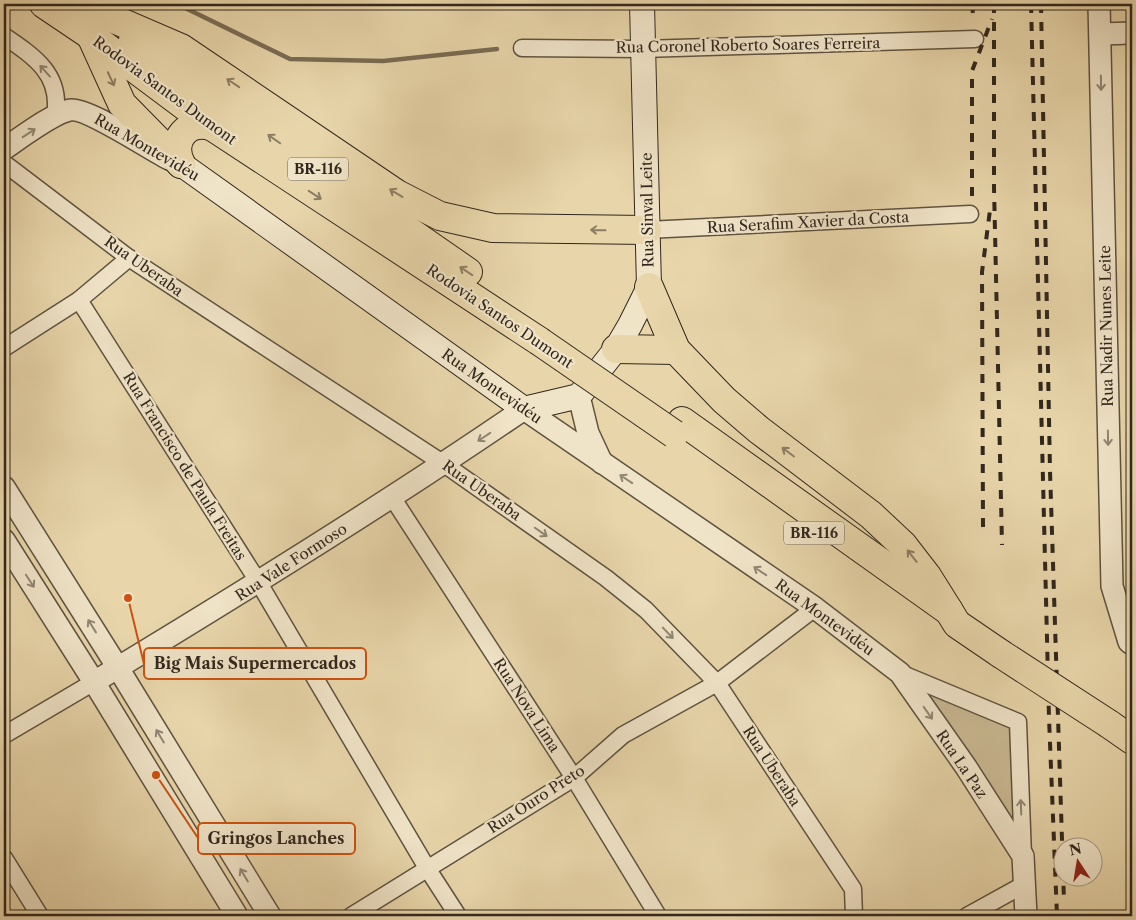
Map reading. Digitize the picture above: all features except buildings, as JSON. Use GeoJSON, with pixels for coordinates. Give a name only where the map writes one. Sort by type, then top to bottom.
{"type":"FeatureCollection","features":[{"type":"Feature","properties":{"kind":"highway","name":"Rodovia Santos Dumont"},"geometry":{"type":"LineString","coordinates":[[44,4],[86,16],[360,199],[544,334],[678,427],[944,625],[953,618],[1001,654],[1132,740]]}},
{"type":"Feature","properties":{"kind":"highway","name":"Rodovia Santos Dumont"},"geometry":{"type":"LineString","coordinates":[[86,16],[213,127],[544,334]]}},
{"type":"Feature","properties":{"kind":"highway"},"geometry":{"type":"LineString","coordinates":[[86,16],[122,104],[181,164]]}},
{"type":"Feature","properties":{"kind":"highway"},"geometry":{"type":"LineString","coordinates":[[86,16],[181,48],[397,194],[440,216],[492,228],[647,230]]}},
{"type":"Feature","properties":{"kind":"highway"},"geometry":{"type":"LineString","coordinates":[[181,164],[176,148],[182,133],[197,125],[213,127]]}},
{"type":"Feature","properties":{"kind":"highway"},"geometry":{"type":"LineString","coordinates":[[649,287],[676,350],[724,400],[759,430],[871,515],[903,545],[927,576],[953,618]]}},
{"type":"Feature","properties":{"kind":"highway"},"geometry":{"type":"LineString","coordinates":[[616,349],[676,350]]}},
{"type":"Feature","properties":{"kind":"main road","name":"Rua Sinval Leite"},"geometry":{"type":"LineString","coordinates":[[580,396],[616,349],[630,326],[649,287],[642,4]]}},
{"type":"Feature","properties":{"kind":"main road","name":"Rua Montevidéu"},"geometry":{"type":"LineString","coordinates":[[181,164],[524,410]]}},
{"type":"Feature","properties":{"kind":"main road","name":"Rua Vale Formoso"},"geometry":{"type":"LineString","coordinates":[[524,410],[552,401],[580,396]]}},
{"type":"Feature","properties":{"kind":"street","name":"Rua Nadir Nunes Leite"},"geometry":{"type":"LineString","coordinates":[[1099,4],[1112,586],[1129,642],[1132,644]]}},
{"type":"Feature","properties":{"kind":"street"},"geometry":{"type":"LineString","coordinates":[[1101,34],[1132,33]]}},
{"type":"Feature","properties":{"kind":"street"},"geometry":{"type":"LineString","coordinates":[[4,36],[24,50],[50,76],[58,99],[55,116],[4,149]]}},
{"type":"Feature","properties":{"kind":"street","name":"Rua Coronel Roberto Soares Ferreira"},"geometry":{"type":"LineString","coordinates":[[522,48],[643,49],[975,39]]}},
{"type":"Feature","properties":{"kind":"street","name":"Rua Montevidéu"},"geometry":{"type":"LineString","coordinates":[[55,116],[71,110],[89,114],[154,152],[181,164]]}},
{"type":"Feature","properties":{"kind":"street","name":"Rua Uberaba"},"geometry":{"type":"LineString","coordinates":[[4,163],[129,258],[444,464],[606,578],[646,610],[717,683],[853,888],[854,916]]}},
{"type":"Feature","properties":{"kind":"street","name":"Rua Serafim Xavier da Costa"},"geometry":{"type":"LineString","coordinates":[[647,230],[970,214]]}},
{"type":"Feature","properties":{"kind":"street"},"geometry":{"type":"LineString","coordinates":[[4,348],[79,300],[129,258]]}},
{"type":"Feature","properties":{"kind":"street","name":"Rua Francisco de Paula Freitas"},"geometry":{"type":"LineString","coordinates":[[79,300],[259,583],[427,868],[458,916]]}},
{"type":"Feature","properties":{"kind":"street"},"geometry":{"type":"LineString","coordinates":[[580,396],[588,433],[602,463]]}},
{"type":"Feature","properties":{"kind":"street","name":"Rua Montevidéu"},"geometry":{"type":"LineString","coordinates":[[524,410],[815,608],[900,673],[1018,722],[1023,856]]}},
{"type":"Feature","properties":{"kind":"street","name":"Rua Vale Formoso"},"geometry":{"type":"LineString","coordinates":[[4,735],[259,583],[524,410]]}},
{"type":"Feature","properties":{"kind":"street"},"geometry":{"type":"LineString","coordinates":[[4,487],[118,668],[270,916]]}},
{"type":"Feature","properties":{"kind":"street","name":"Rua Nova Lima"},"geometry":{"type":"LineString","coordinates":[[392,497],[574,778],[658,916]]}},
{"type":"Feature","properties":{"kind":"street"},"geometry":{"type":"LineString","coordinates":[[4,540],[238,916]]}},
{"type":"Feature","properties":{"kind":"street","name":"Rua Ouro Preto"},"geometry":{"type":"LineString","coordinates":[[351,916],[574,778],[623,735],[717,683],[815,608]]}},
{"type":"Feature","properties":{"kind":"street","name":"Rua La Paz"},"geometry":{"type":"LineString","coordinates":[[900,673],[966,767],[1023,856]]}},
{"type":"Feature","properties":{"kind":"street"},"geometry":{"type":"LineString","coordinates":[[1023,856],[1026,916]]}},
{"type":"Feature","properties":{"kind":"street"},"geometry":{"type":"LineString","coordinates":[[4,858],[40,916]]}},
{"type":"Feature","properties":{"kind":"street"},"geometry":{"type":"LineString","coordinates":[[967,916],[1025,884]]}},
{"type":"Feature","properties":{"kind":"shaded area"},"geometry":{"type":"Polygon","coordinates":[[[914,684],[1011,724],[1016,836],[914,684]]]}},
{"type":"Feature","properties":{"kind":"waterway"},"geometry":{"type":"LineString","coordinates":[[177,4],[290,59],[383,61],[497,49]]}},
{"type":"Feature","properties":{"kind":"railway"},"geometry":{"type":"LineString","coordinates":[[972,4],[973,14]]}},
{"type":"Feature","properties":{"kind":"railway"},"geometry":{"type":"LineString","coordinates":[[994,4],[994,187],[1002,545]]}},
{"type":"Feature","properties":{"kind":"railway"},"geometry":{"type":"LineString","coordinates":[[1031,4],[1049,718],[1057,916]]}},
{"type":"Feature","properties":{"kind":"railway"},"geometry":{"type":"LineString","coordinates":[[1041,4],[1050,471],[1064,901]]}},
{"type":"Feature","properties":{"kind":"railway"},"geometry":{"type":"LineString","coordinates":[[972,196],[972,71],[992,19]]}},
{"type":"Feature","properties":{"kind":"railway"},"geometry":{"type":"LineString","coordinates":[[983,527],[982,272],[990,210]]}},
{"type":"Feature","properties":{"kind":"place","name":"Big Mais Supermercados"},"geometry":{"type":"Point","coordinates":[128,598]}},
{"type":"Feature","properties":{"kind":"place","name":"Gringos Lanches"},"geometry":{"type":"Point","coordinates":[156,775]}}]}
